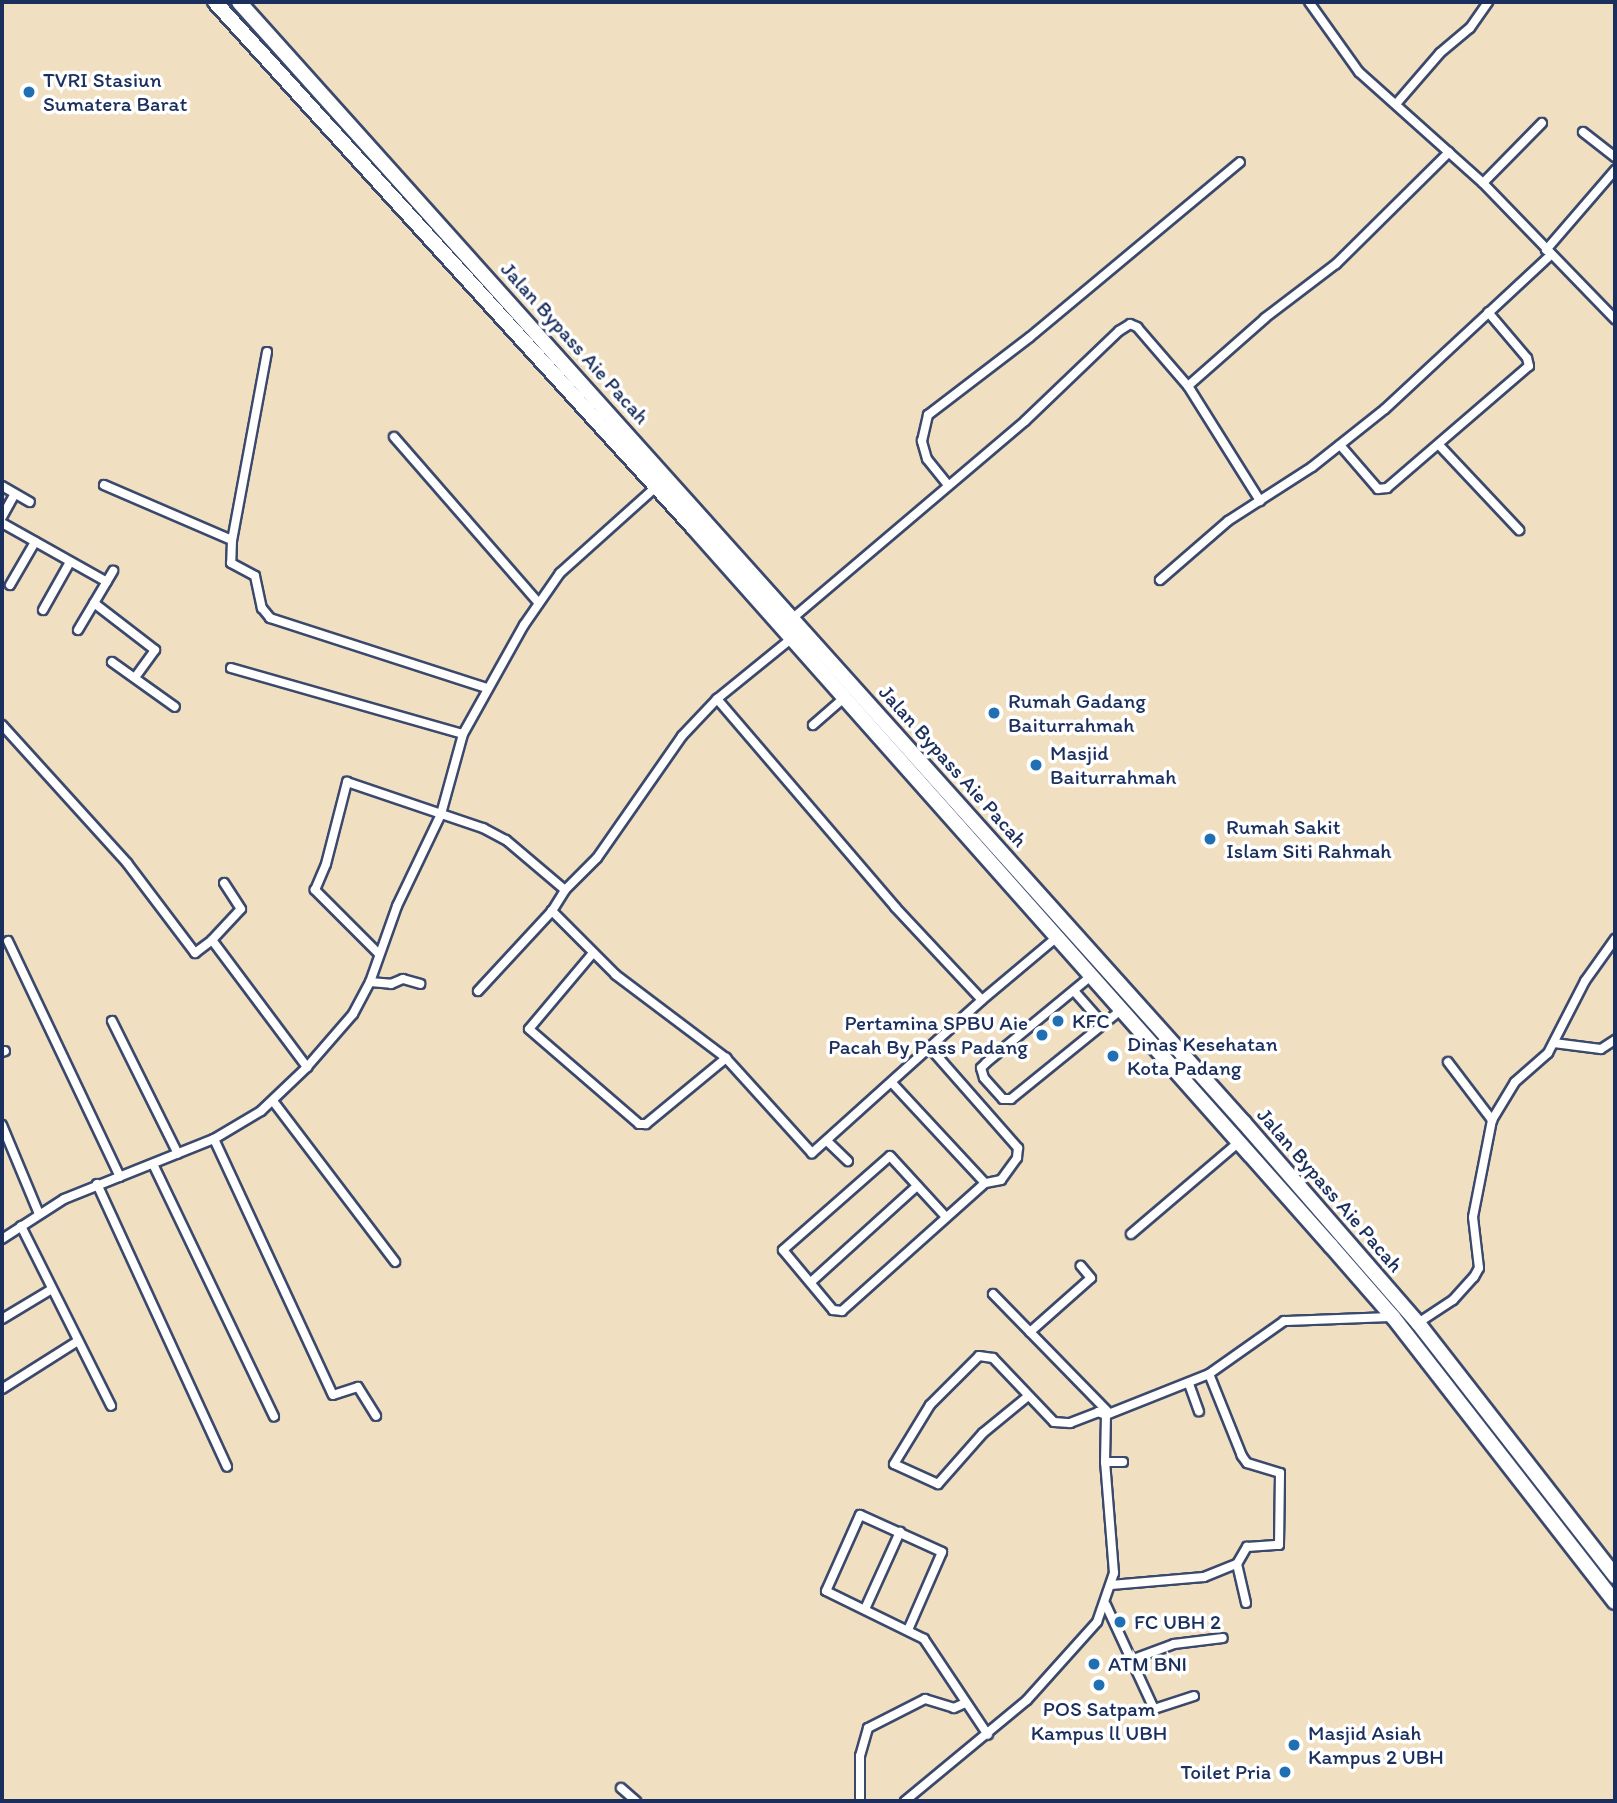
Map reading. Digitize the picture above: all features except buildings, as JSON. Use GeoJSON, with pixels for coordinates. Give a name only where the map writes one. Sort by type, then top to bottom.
{"type":"FeatureCollection","features":[{"type":"Feature","properties":{"kind":"highway"},"geometry":{"type":"LineString","coordinates":[[215,2],[845,697],[880,727],[1056,937],[1238,1143],[1336,1241],[1615,1602]]}},
{"type":"Feature","properties":{"kind":"highway","name":"Jalan Bypass Aie Pacah"},"geometry":{"type":"LineString","coordinates":[[239,2],[794,617],[880,727],[1336,1241],[1418,1323],[1615,1576]]}},
{"type":"Feature","properties":{"kind":"highway"},"geometry":{"type":"LineString","coordinates":[[337,136],[350,125]]}},
{"type":"Feature","properties":{"kind":"highway"},"geometry":{"type":"LineString","coordinates":[[1459,1402],[1472,1391]]}},
{"type":"Feature","properties":{"kind":"street"},"geometry":{"type":"LineString","coordinates":[[1309,2],[1345,56],[1483,183],[1615,320]]}},
{"type":"Feature","properties":{"kind":"street"},"geometry":{"type":"LineString","coordinates":[[1396,104],[1440,53],[1470,28],[1488,2]]}},
{"type":"Feature","properties":{"kind":"street"},"geometry":{"type":"LineString","coordinates":[[1483,183],[1542,123]]}},
{"type":"Feature","properties":{"kind":"street"},"geometry":{"type":"LineString","coordinates":[[1583,132],[1615,157]]}},
{"type":"Feature","properties":{"kind":"street"},"geometry":{"type":"LineString","coordinates":[[1188,386],[1346,256],[1450,152]]}},
{"type":"Feature","properties":{"kind":"street"},"geometry":{"type":"LineString","coordinates":[[948,485],[928,459],[922,441],[928,415],[1030,338],[1240,162]]}},
{"type":"Feature","properties":{"kind":"street"},"geometry":{"type":"LineString","coordinates":[[1160,580],[1228,522],[1340,444],[1488,312],[1549,252],[1611,181],[1615,170]]}},
{"type":"Feature","properties":{"kind":"street"},"geometry":{"type":"LineString","coordinates":[[1340,444],[1382,489],[1439,445],[1530,364],[1488,312]]}},
{"type":"Feature","properties":{"kind":"street"},"geometry":{"type":"LineString","coordinates":[[794,617],[1130,324],[1142,331],[1188,386],[1260,502]]}},
{"type":"Feature","properties":{"kind":"street"},"geometry":{"type":"LineString","coordinates":[[267,352],[232,540],[231,563],[255,576],[262,608],[270,618],[487,688]]}},
{"type":"Feature","properties":{"kind":"street"},"geometry":{"type":"LineString","coordinates":[[394,437],[538,602]]}},
{"type":"Feature","properties":{"kind":"street"},"geometry":{"type":"LineString","coordinates":[[1439,445],[1519,530]]}},
{"type":"Feature","properties":{"kind":"street"},"geometry":{"type":"LineString","coordinates":[[104,485],[232,540]]}},
{"type":"Feature","properties":{"kind":"street"},"geometry":{"type":"LineString","coordinates":[[2,486],[30,502]]}},
{"type":"Feature","properties":{"kind":"street"},"geometry":{"type":"LineString","coordinates":[[2,1239],[39,1214],[97,1184],[214,1139],[273,1101],[307,1067],[353,1014],[370,982],[379,954],[440,814],[463,734],[538,602],[560,573],[656,487]]}},
{"type":"Feature","properties":{"kind":"street"},"geometry":{"type":"LineString","coordinates":[[2,517],[15,494]]}},
{"type":"Feature","properties":{"kind":"street"},"geometry":{"type":"LineString","coordinates":[[2,523],[107,582]]}},
{"type":"Feature","properties":{"kind":"street"},"geometry":{"type":"LineString","coordinates":[[10,584],[35,542]]}},
{"type":"Feature","properties":{"kind":"street"},"geometry":{"type":"LineString","coordinates":[[43,610],[70,562]]}},
{"type":"Feature","properties":{"kind":"street"},"geometry":{"type":"LineString","coordinates":[[78,630],[113,571]]}},
{"type":"Feature","properties":{"kind":"street"},"geometry":{"type":"LineString","coordinates":[[94,603],[155,650],[135,678]]}},
{"type":"Feature","properties":{"kind":"street"},"geometry":{"type":"LineString","coordinates":[[478,991],[552,911],[565,890],[597,858],[682,736],[717,699],[792,638]]}},
{"type":"Feature","properties":{"kind":"street"},"geometry":{"type":"LineString","coordinates":[[112,662],[175,707]]}},
{"type":"Feature","properties":{"kind":"street"},"geometry":{"type":"LineString","coordinates":[[232,668],[463,734]]}},
{"type":"Feature","properties":{"kind":"street"},"geometry":{"type":"LineString","coordinates":[[813,725],[845,697]]}},
{"type":"Feature","properties":{"kind":"street"},"geometry":{"type":"LineString","coordinates":[[717,699],[895,907],[982,1000]]}},
{"type":"Feature","properties":{"kind":"street"},"geometry":{"type":"LineString","coordinates":[[2,725],[127,863],[195,953],[212,940],[241,909],[224,883]]}},
{"type":"Feature","properties":{"kind":"street"},"geometry":{"type":"LineString","coordinates":[[379,954],[315,890],[332,844],[344,785],[351,783],[506,840],[565,890]]}},
{"type":"Feature","properties":{"kind":"street"},"geometry":{"type":"LineString","coordinates":[[552,911],[593,953],[726,1058],[808,1152],[827,1141],[893,1084],[982,1000],[1056,937]]}},
{"type":"Feature","properties":{"kind":"street"},"geometry":{"type":"LineString","coordinates":[[1418,1323],[1466,1287],[1479,1268],[1473,1217],[1492,1120],[1515,1082],[1554,1043],[1575,1000],[1615,939]]}},
{"type":"Feature","properties":{"kind":"street"},"geometry":{"type":"LineString","coordinates":[[212,940],[307,1067]]}},
{"type":"Feature","properties":{"kind":"street"},"geometry":{"type":"LineString","coordinates":[[8,942],[120,1177]]}},
{"type":"Feature","properties":{"kind":"street"},"geometry":{"type":"LineString","coordinates":[[593,953],[530,1029],[639,1124],[646,1124],[726,1058]]}},
{"type":"Feature","properties":{"kind":"street"},"geometry":{"type":"LineString","coordinates":[[1091,976],[981,1068],[984,1077],[1003,1099],[1011,1099],[1121,1010]]}},
{"type":"Feature","properties":{"kind":"street"},"geometry":{"type":"LineString","coordinates":[[370,982],[391,984],[403,979],[420,984]]}},
{"type":"Feature","properties":{"kind":"street"},"geometry":{"type":"LineString","coordinates":[[1074,991],[1104,1025]]}},
{"type":"Feature","properties":{"kind":"street"},"geometry":{"type":"LineString","coordinates":[[112,1021],[178,1154]]}},
{"type":"Feature","properties":{"kind":"street"},"geometry":{"type":"LineString","coordinates":[[1554,1043],[1601,1049],[1615,1040]]}},
{"type":"Feature","properties":{"kind":"street"},"geometry":{"type":"LineString","coordinates":[[930,1049],[1018,1148],[1017,1157],[1001,1180],[985,1183],[842,1311],[834,1310],[783,1251],[788,1242],[888,1157],[893,1157],[946,1217]]}},
{"type":"Feature","properties":{"kind":"street"},"geometry":{"type":"LineString","coordinates":[[1448,1062],[1492,1120]]}},
{"type":"Feature","properties":{"kind":"street"},"geometry":{"type":"LineString","coordinates":[[893,1084],[985,1183]]}},
{"type":"Feature","properties":{"kind":"street"},"geometry":{"type":"LineString","coordinates":[[273,1101],[395,1262]]}},
{"type":"Feature","properties":{"kind":"street"},"geometry":{"type":"LineString","coordinates":[[2,1125],[39,1214]]}},
{"type":"Feature","properties":{"kind":"street"},"geometry":{"type":"LineString","coordinates":[[214,1139],[333,1395],[358,1387],[376,1416]]}},
{"type":"Feature","properties":{"kind":"street"},"geometry":{"type":"LineString","coordinates":[[827,1141],[848,1161]]}},
{"type":"Feature","properties":{"kind":"street"},"geometry":{"type":"LineString","coordinates":[[1131,1234],[1238,1143]]}},
{"type":"Feature","properties":{"kind":"street"},"geometry":{"type":"LineString","coordinates":[[153,1164],[274,1417]]}},
{"type":"Feature","properties":{"kind":"street"},"geometry":{"type":"LineString","coordinates":[[97,1184],[227,1467]]}},
{"type":"Feature","properties":{"kind":"street"},"geometry":{"type":"LineString","coordinates":[[811,1282],[917,1185]]}},
{"type":"Feature","properties":{"kind":"street"},"geometry":{"type":"LineString","coordinates":[[21,1226],[111,1406]]}},
{"type":"Feature","properties":{"kind":"street"},"geometry":{"type":"LineString","coordinates":[[1030,1332],[1091,1278],[1081,1266]]}},
{"type":"Feature","properties":{"kind":"street"},"geometry":{"type":"LineString","coordinates":[[2,1319],[52,1289]]}},
{"type":"Feature","properties":{"kind":"street"},"geometry":{"type":"LineString","coordinates":[[905,1801],[988,1735],[1079,1647],[1106,1605],[1111,1585],[1113,1547],[1105,1462],[1107,1414],[993,1294]]}},
{"type":"Feature","properties":{"kind":"street"},"geometry":{"type":"LineString","coordinates":[[1027,1397],[984,1433],[938,1484],[902,1472],[894,1464],[930,1405],[979,1356],[993,1358],[1027,1397],[1054,1422],[1070,1423],[1098,1412],[1107,1414],[1189,1384],[1209,1374],[1284,1321],[1393,1317]]}},
{"type":"Feature","properties":{"kind":"street"},"geometry":{"type":"LineString","coordinates":[[2,1389],[78,1341]]}},
{"type":"Feature","properties":{"kind":"street"},"geometry":{"type":"LineString","coordinates":[[1111,1585],[1204,1577],[1237,1564],[1247,1547],[1279,1545],[1281,1477],[1276,1469],[1247,1463],[1242,1456],[1209,1374]]}},
{"type":"Feature","properties":{"kind":"street"},"geometry":{"type":"LineString","coordinates":[[1189,1384],[1199,1411]]}},
{"type":"Feature","properties":{"kind":"street"},"geometry":{"type":"LineString","coordinates":[[1105,1462],[1123,1462]]}},
{"type":"Feature","properties":{"kind":"street"},"geometry":{"type":"LineString","coordinates":[[908,1630],[942,1552],[858,1516],[825,1585],[827,1592],[908,1630],[929,1646],[964,1703],[988,1735]]}},
{"type":"Feature","properties":{"kind":"street"},"geometry":{"type":"LineString","coordinates":[[864,1609],[900,1532]]}},
{"type":"Feature","properties":{"kind":"street"},"geometry":{"type":"LineString","coordinates":[[1237,1564],[1245,1603]]}},
{"type":"Feature","properties":{"kind":"street"},"geometry":{"type":"LineString","coordinates":[[1106,1605],[1154,1709],[1194,1696]]}},
{"type":"Feature","properties":{"kind":"street"},"geometry":{"type":"LineString","coordinates":[[1131,1660],[1174,1644],[1223,1638]]}},
{"type":"Feature","properties":{"kind":"street"},"geometry":{"type":"LineString","coordinates":[[860,1801],[860,1756],[868,1728],[925,1699],[933,1698],[954,1708],[964,1703]]}},
{"type":"Feature","properties":{"kind":"street"},"geometry":{"type":"LineString","coordinates":[[621,1788],[636,1801]]}},
{"type":"Feature","properties":{"kind":"place","name":"TVRI Stasiun Sumatera Barat"},"geometry":{"type":"Point","coordinates":[29,92]}},
{"type":"Feature","properties":{"kind":"place","name":"Rumah Gadang Baiturrahmah"},"geometry":{"type":"Point","coordinates":[994,713]}},
{"type":"Feature","properties":{"kind":"place","name":"Masjid Baiturrahmah"},"geometry":{"type":"Point","coordinates":[1036,765]}},
{"type":"Feature","properties":{"kind":"place","name":"Rumah Sakit Islam Siti Rahmah"},"geometry":{"type":"Point","coordinates":[1210,839]}},
{"type":"Feature","properties":{"kind":"place","name":"KFC"},"geometry":{"type":"Point","coordinates":[1058,1021]}},
{"type":"Feature","properties":{"kind":"place","name":"Pertamina SPBU Aie Pacah By Pass Padang"},"geometry":{"type":"Point","coordinates":[1042,1035]}},
{"type":"Feature","properties":{"kind":"place","name":"Dinas Kesehatan Kota Padang"},"geometry":{"type":"Point","coordinates":[1113,1056]}},
{"type":"Feature","properties":{"kind":"place","name":"FC UBH 2"},"geometry":{"type":"Point","coordinates":[1120,1622]}},
{"type":"Feature","properties":{"kind":"place","name":"ATM BNI"},"geometry":{"type":"Point","coordinates":[1094,1664]}},
{"type":"Feature","properties":{"kind":"place","name":"POS Satpam Kampus ll UBH"},"geometry":{"type":"Point","coordinates":[1099,1685]}},
{"type":"Feature","properties":{"kind":"place","name":"Masjid Asiah Kampus 2 UBH"},"geometry":{"type":"Point","coordinates":[1294,1745]}},
{"type":"Feature","properties":{"kind":"place","name":"Toilet Pria"},"geometry":{"type":"Point","coordinates":[1285,1772]}}]}
